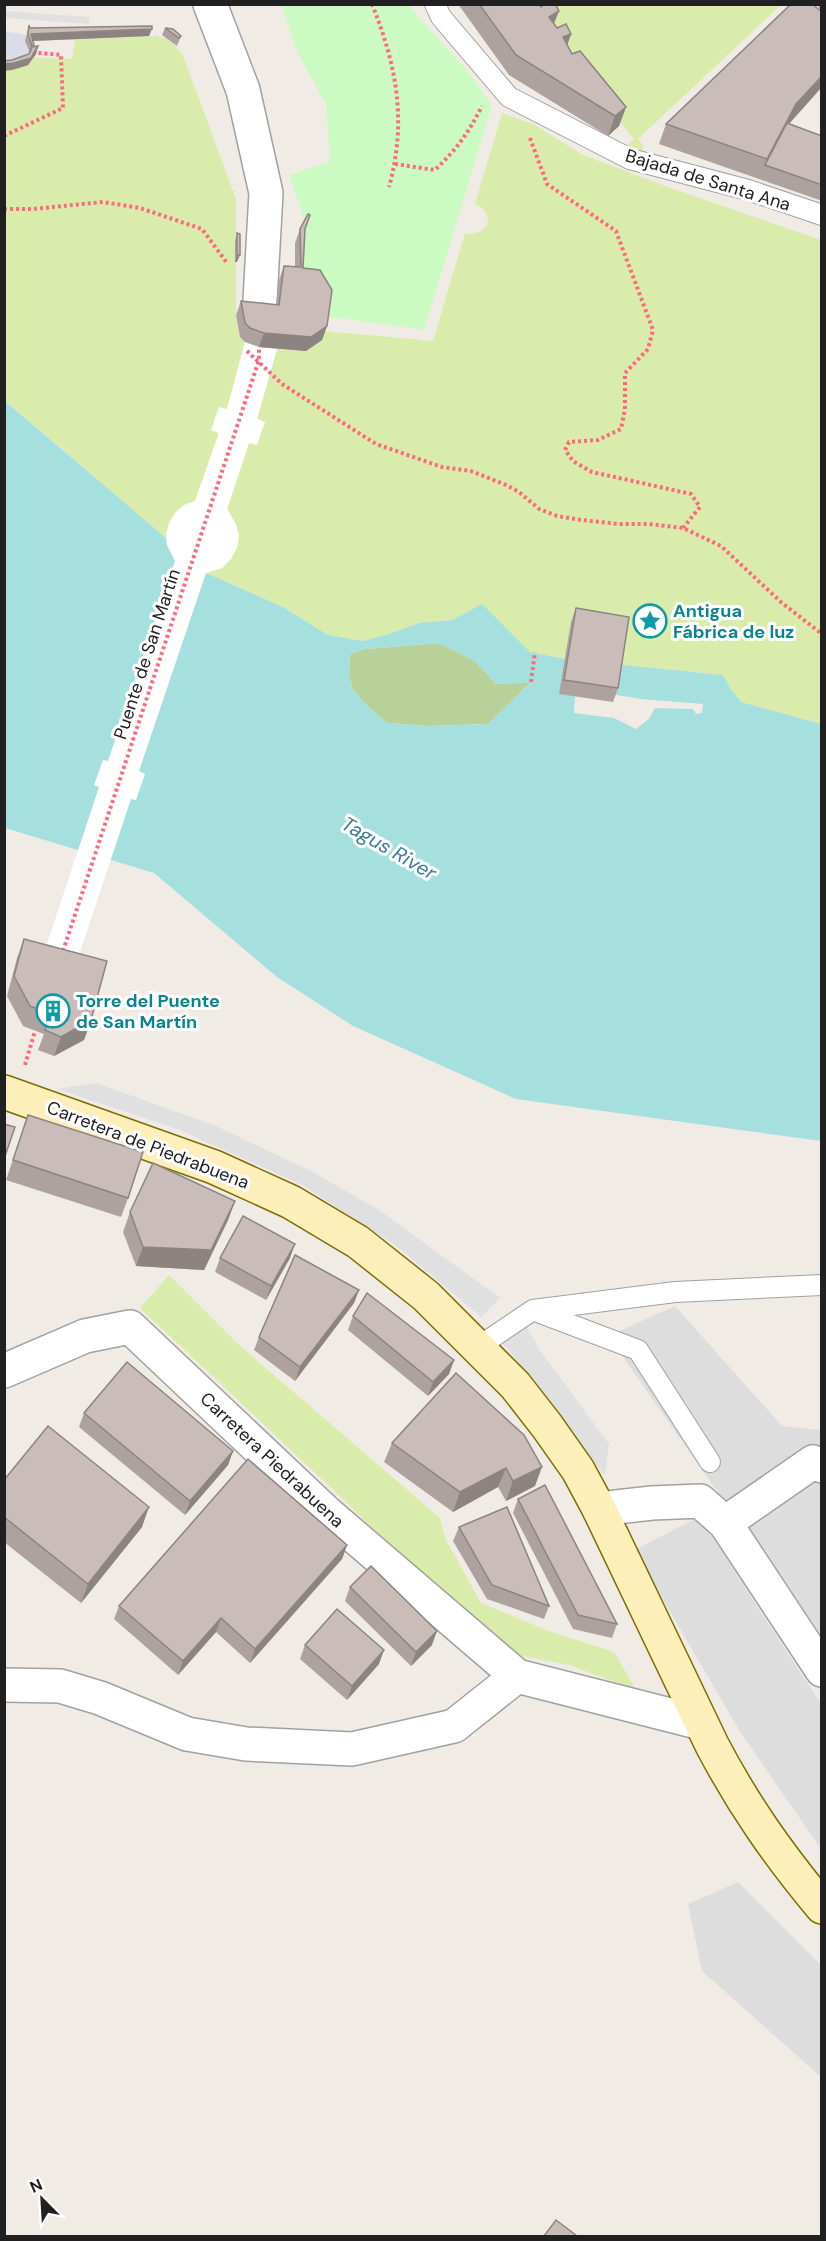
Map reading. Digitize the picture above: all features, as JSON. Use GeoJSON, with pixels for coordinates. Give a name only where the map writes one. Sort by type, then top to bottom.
{"type":"FeatureCollection","features":[{"type":"Feature","properties":{"kind":"main road","name":"Carretera de Piedrabuena"},"geometry":{"type":"LineString","coordinates":[[15,1084],[214,1167],[291,1202],[366,1249],[426,1296],[478,1347],[514,1385],[578,1470],[732,1783],[780,1857],[822,1907]]}},
{"type":"Feature","properties":{"kind":"street"},"geometry":{"type":"LineString","coordinates":[[210,4],[243,90],[266,193],[259,332]]}},
{"type":"Feature","properties":{"kind":"street","name":"Carretera Piedrabuena"},"geometry":{"type":"LineString","coordinates":[[4,1371],[85,1336],[130,1327],[327,1513],[517,1676],[701,1723]]}},
{"type":"Feature","properties":{"kind":"street"},"geometry":{"type":"LineString","coordinates":[[725,1523],[813,1462],[822,1466]]}},
{"type":"Feature","properties":{"kind":"street"},"geometry":{"type":"LineString","coordinates":[[599,1509],[700,1501],[725,1523],[822,1670]]}},
{"type":"Feature","properties":{"kind":"street"},"geometry":{"type":"LineString","coordinates":[[4,1685],[60,1686],[100,1698],[187,1734],[246,1744],[352,1749],[454,1726],[517,1676]]}},
{"type":"Feature","properties":{"kind":"lane","name":"Bajada de Santa Ana"},"geometry":{"type":"LineString","coordinates":[[435,4],[441,17],[509,97],[630,159],[748,190],[822,215]]}},
{"type":"Feature","properties":{"kind":"lane"},"geometry":{"type":"LineString","coordinates":[[478,1347],[533,1310],[675,1292],[822,1285]]}},
{"type":"Feature","properties":{"kind":"lane"},"geometry":{"type":"LineString","coordinates":[[533,1310],[638,1350],[710,1462]]}},
{"type":"Feature","properties":{"kind":"path"},"geometry":{"type":"LineString","coordinates":[[372,4],[382,28],[398,99],[399,128],[395,164],[389,187]]}},
{"type":"Feature","properties":{"kind":"path"},"geometry":{"type":"LineString","coordinates":[[4,136],[63,108],[61,55],[29,52]]}},
{"type":"Feature","properties":{"kind":"path"},"geometry":{"type":"LineString","coordinates":[[516,100],[547,184],[616,231],[653,330],[648,349],[625,373],[625,409],[621,429],[598,440],[569,442],[565,450],[573,461],[592,471],[691,494],[700,507],[683,528]]}},
{"type":"Feature","properties":{"kind":"path"},"geometry":{"type":"LineString","coordinates":[[395,164],[435,170],[456,150],[470,130]]}},
{"type":"Feature","properties":{"kind":"path"},"geometry":{"type":"LineString","coordinates":[[4,209],[33,209],[103,202],[140,208],[202,229],[229,265]]}},
{"type":"Feature","properties":{"kind":"path","name":"Puente de San Martín"},"geometry":{"type":"LineString","coordinates":[[60,958],[259,360],[259,332]]}},
{"type":"Feature","properties":{"kind":"path"},"geometry":{"type":"LineString","coordinates":[[246,350],[282,384],[376,444],[442,467],[471,471],[506,485],[519,492],[539,509],[557,516],[619,524],[648,524],[683,528],[721,546],[782,603],[822,634]]}},
{"type":"Feature","properties":{"kind":"path"},"geometry":{"type":"LineString","coordinates":[[531,682],[535,652]]}},
{"type":"Feature","properties":{"kind":"path"},"geometry":{"type":"LineString","coordinates":[[15,1084],[36,1031]]}},
{"type":"Feature","properties":{"kind":"shaded area"},"geometry":{"type":"Polygon","coordinates":[[[4,11],[89,17],[89,24],[5,18],[4,11]]]}},
{"type":"Feature","properties":{"kind":"shaded area"},"geometry":{"type":"Polygon","coordinates":[[[4,31],[26,35],[30,58],[5,68],[4,31]]]}},
{"type":"Feature","properties":{"kind":"shaded area"},"geometry":{"type":"Polygon","coordinates":[[[96,1083],[216,1126],[311,1171],[379,1210],[500,1298],[481,1317],[394,1244],[302,1185],[180,1130],[57,1089],[96,1083]]]}},
{"type":"Feature","properties":{"kind":"shaded area"},"geometry":{"type":"Polygon","coordinates":[[[675,1306],[782,1426],[821,1430],[821,1639],[608,1336],[675,1306]]]}},
{"type":"Feature","properties":{"kind":"shaded area"},"geometry":{"type":"Polygon","coordinates":[[[526,1325],[539,1349],[609,1444],[605,1476],[544,1393],[501,1341],[526,1325]]]}},
{"type":"Feature","properties":{"kind":"shaded area"},"geometry":{"type":"Polygon","coordinates":[[[699,1517],[821,1704],[821,1849],[739,1730],[634,1550],[699,1517]]]}},
{"type":"Feature","properties":{"kind":"shaded area"},"geometry":{"type":"Polygon","coordinates":[[[738,1882],[821,1965],[821,2077],[702,1971],[688,1904],[738,1882]]]}},
{"type":"Feature","properties":{"kind":"green space"},"geometry":{"type":"Polygon","coordinates":[[[281,5],[411,5],[413,11],[469,73],[492,105],[424,330],[325,316],[296,281],[295,243],[306,223],[289,175],[330,161],[326,104],[298,53],[281,5]]]}},
{"type":"Feature","properties":{"kind":"green space"},"geometry":{"type":"Polygon","coordinates":[[[541,5],[781,5],[638,139],[643,145],[643,151],[639,154],[628,147],[634,139],[577,68],[541,5]]]}},
{"type":"Feature","properties":{"kind":"green space"},"geometry":{"type":"Polygon","coordinates":[[[157,36],[168,39],[182,53],[236,199],[236,315],[240,337],[245,342],[227,409],[212,430],[219,433],[195,501],[184,505],[166,534],[166,538],[5,400],[4,71],[28,65],[34,57],[72,59],[75,39],[157,36]]]}},
{"type":"Feature","properties":{"kind":"green space"},"geometry":{"type":"Polygon","coordinates":[[[502,113],[533,124],[583,155],[821,240],[821,724],[741,702],[723,675],[565,659],[530,652],[482,605],[452,620],[419,623],[363,641],[328,635],[283,607],[206,573],[211,572],[227,510],[249,443],[264,422],[257,419],[277,349],[306,351],[323,331],[433,341],[465,233],[480,232],[487,224],[486,213],[475,204],[502,113]]]}},
{"type":"Feature","properties":{"kind":"green space"},"geometry":{"type":"Polygon","coordinates":[[[439,643],[475,661],[496,684],[531,682],[488,724],[428,726],[387,723],[365,704],[353,689],[349,677],[350,654],[365,649],[439,643]]]}},
{"type":"Feature","properties":{"kind":"green space"},"geometry":{"type":"Polygon","coordinates":[[[169,1275],[239,1345],[440,1518],[445,1538],[481,1603],[549,1631],[614,1652],[636,1690],[569,1665],[517,1655],[458,1614],[341,1497],[140,1308],[169,1275]]]}},
{"type":"Feature","properties":{"kind":"water","name":"Tagus River"},"geometry":{"type":"Polygon","coordinates":[[[4,400],[166,538],[167,545],[206,573],[283,607],[328,635],[363,641],[419,623],[452,620],[482,604],[530,652],[565,659],[723,675],[741,702],[821,724],[821,1141],[516,1099],[353,1026],[277,977],[154,873],[5,828],[4,400]],[[439,643],[365,649],[350,654],[349,677],[353,689],[365,704],[387,723],[428,726],[488,724],[530,683],[496,684],[475,661],[439,643]],[[561,686],[575,696],[574,713],[614,718],[636,729],[649,719],[655,708],[693,709],[696,714],[702,713],[703,704],[641,699],[561,686]]]}},
{"type":"Feature","properties":{"kind":"pier"},"geometry":{"type":"Polygon","coordinates":[[[245,342],[259,347],[277,349],[257,419],[265,422],[257,445],[249,443],[227,509],[236,524],[239,536],[237,548],[222,568],[206,573],[139,771],[145,774],[136,800],[131,799],[73,973],[40,965],[99,787],[94,785],[103,760],[108,761],[175,561],[167,545],[166,534],[169,523],[184,505],[195,501],[219,433],[211,430],[219,407],[227,409],[245,342]]]}},
{"type":"Feature","properties":{"kind":"building"},"geometry":{"type":"Polygon","coordinates":[[[479,4],[540,4],[541,7],[545,4],[555,4],[559,11],[549,17],[557,28],[566,24],[571,34],[563,37],[572,54],[580,51],[626,107],[615,116],[516,55],[479,4]]]}},
{"type":"Feature","properties":{"kind":"building"},"geometry":{"type":"Polygon","coordinates":[[[791,4],[812,4],[822,12],[822,76],[796,104],[767,159],[666,124],[791,4]]]}},
{"type":"Feature","properties":{"kind":"building"},"geometry":{"type":"Polygon","coordinates":[[[29,25],[30,28],[152,26],[152,29],[31,34],[34,45],[32,46],[28,34],[29,25]]]}},
{"type":"Feature","properties":{"kind":"building"},"geometry":{"type":"Polygon","coordinates":[[[165,28],[173,29],[181,36],[179,38],[165,28]]]}},
{"type":"Feature","properties":{"kind":"building"},"geometry":{"type":"Polygon","coordinates":[[[38,46],[31,58],[4,64],[4,61],[29,54],[32,47],[38,46]]]}},
{"type":"Feature","properties":{"kind":"building"},"geometry":{"type":"Polygon","coordinates":[[[787,123],[822,136],[822,185],[765,165],[787,123]]]}},
{"type":"Feature","properties":{"kind":"building"},"geometry":{"type":"Polygon","coordinates":[[[308,214],[310,215],[305,229],[303,268],[320,270],[332,290],[327,326],[311,337],[264,333],[250,328],[245,323],[241,301],[279,305],[284,266],[301,267],[300,229],[308,214]]]}},
{"type":"Feature","properties":{"kind":"building"},"geometry":{"type":"Polygon","coordinates":[[[237,233],[240,234],[240,255],[237,255],[237,233]]]}},
{"type":"Feature","properties":{"kind":"building"},"geometry":{"type":"Polygon","coordinates":[[[576,608],[629,617],[618,688],[564,680],[576,608]]]}},
{"type":"Feature","properties":{"kind":"building","name":"Torre del Puente de San Martín"},"geometry":{"type":"Polygon","coordinates":[[[24,939],[107,961],[91,1020],[61,1037],[45,1030],[52,1015],[30,1006],[14,976],[24,939]]]}},
{"type":"Feature","properties":{"kind":"building"},"geometry":{"type":"Polygon","coordinates":[[[28,1115],[143,1152],[128,1198],[13,1160],[28,1115]]]}},
{"type":"Feature","properties":{"kind":"building"},"geometry":{"type":"Polygon","coordinates":[[[4,1124],[15,1127],[4,1159],[4,1124]]]}},
{"type":"Feature","properties":{"kind":"building"},"geometry":{"type":"Polygon","coordinates":[[[153,1163],[235,1201],[211,1250],[143,1247],[130,1212],[153,1163]]]}},
{"type":"Feature","properties":{"kind":"building"},"geometry":{"type":"Polygon","coordinates":[[[243,1216],[295,1244],[271,1286],[220,1258],[243,1216]]]}},
{"type":"Feature","properties":{"kind":"building"},"geometry":{"type":"Polygon","coordinates":[[[295,1255],[359,1290],[300,1367],[259,1337],[295,1255]]]}},
{"type":"Feature","properties":{"kind":"building"},"geometry":{"type":"Polygon","coordinates":[[[367,1293],[454,1360],[433,1382],[353,1316],[367,1293]]]}},
{"type":"Feature","properties":{"kind":"building"},"geometry":{"type":"Polygon","coordinates":[[[127,1362],[233,1451],[190,1501],[84,1413],[127,1362]]]}},
{"type":"Feature","properties":{"kind":"building"},"geometry":{"type":"Polygon","coordinates":[[[456,1373],[524,1435],[542,1467],[513,1481],[506,1468],[460,1492],[392,1443],[456,1373]]]}},
{"type":"Feature","properties":{"kind":"building"},"geometry":{"type":"Polygon","coordinates":[[[48,1426],[149,1507],[88,1584],[4,1517],[4,1480],[48,1426]]]}},
{"type":"Feature","properties":{"kind":"building"},"geometry":{"type":"Polygon","coordinates":[[[248,1459],[347,1545],[255,1649],[221,1618],[183,1661],[119,1606],[248,1459]]]}},
{"type":"Feature","properties":{"kind":"building"},"geometry":{"type":"Polygon","coordinates":[[[545,1485],[617,1624],[578,1615],[518,1499],[545,1485]]]}},
{"type":"Feature","properties":{"kind":"building"},"geometry":{"type":"Polygon","coordinates":[[[507,1507],[549,1606],[492,1585],[459,1527],[507,1507]]]}},
{"type":"Feature","properties":{"kind":"building"},"geometry":{"type":"Polygon","coordinates":[[[371,1566],[437,1631],[416,1652],[350,1587],[371,1566]]]}},
{"type":"Feature","properties":{"kind":"building"},"geometry":{"type":"Polygon","coordinates":[[[337,1609],[384,1650],[352,1686],[305,1645],[337,1609]]]}},
{"type":"Feature","properties":{"kind":"building"},"geometry":{"type":"Polygon","coordinates":[[[556,2220],[577,2236],[544,2236],[556,2220]]]}},
{"type":"Feature","properties":{"kind":"place","name":"Antigua Fábrica de luz"},"geometry":{"type":"Point","coordinates":[650,621]}},
{"type":"Feature","properties":{"kind":"place","name":"Torre del Puente de San Martín"},"geometry":{"type":"Point","coordinates":[53,1011]}}]}
